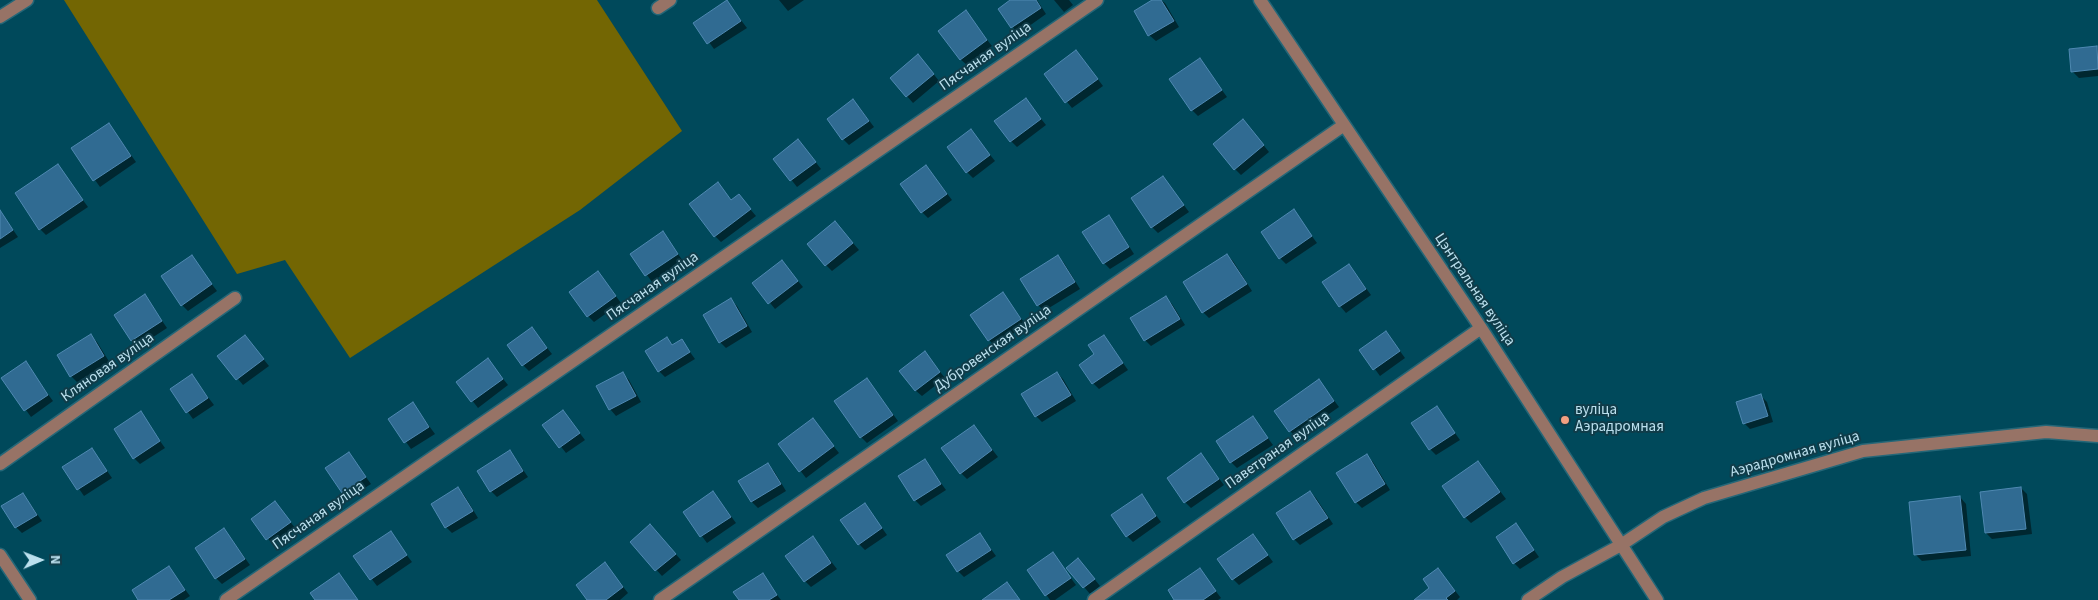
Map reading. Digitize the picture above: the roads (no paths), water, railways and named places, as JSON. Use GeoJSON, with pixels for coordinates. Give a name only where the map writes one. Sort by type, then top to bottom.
{"type":"FeatureCollection","features":[{"type":"Feature","properties":{"kind":"street"},"geometry":{"type":"LineString","coordinates":[[0,17],[27,0]]}},
{"type":"Feature","properties":{"kind":"street"},"geometry":{"type":"LineString","coordinates":[[658,8],[670,0]]}},
{"type":"Feature","properties":{"kind":"street","name":"Пясчаная вуліца"},"geometry":{"type":"LineString","coordinates":[[226,600],[1097,0]]}},
{"type":"Feature","properties":{"kind":"street","name":"Цэнтральная вуліца"},"geometry":{"type":"LineString","coordinates":[[1260,0],[1481,328],[1657,600]]}},
{"type":"Feature","properties":{"kind":"street","name":"Дубровенская вуліца"},"geometry":{"type":"LineString","coordinates":[[660,600],[1344,126]]}},
{"type":"Feature","properties":{"kind":"street","name":"Кляновая вуліца"},"geometry":{"type":"LineString","coordinates":[[0,464],[235,298]]}},
{"type":"Feature","properties":{"kind":"street","name":"Паветраная вуліца"},"geometry":{"type":"LineString","coordinates":[[1094,600],[1481,328]]}},
{"type":"Feature","properties":{"kind":"street","name":"Аэрадромная вуліца"},"geometry":{"type":"LineString","coordinates":[[1528,600],[1562,577],[1621,544],[1663,517],[1704,498],[1863,451],[2046,432],[2098,436]]}},
{"type":"Feature","properties":{"kind":"street"},"geometry":{"type":"LineString","coordinates":[[0,556],[30,600]]}},
{"type":"Feature","properties":{"kind":"place","name":"вуліца Аэрадромная"},"geometry":{"type":"Point","coordinates":[1565,420]}}]}
